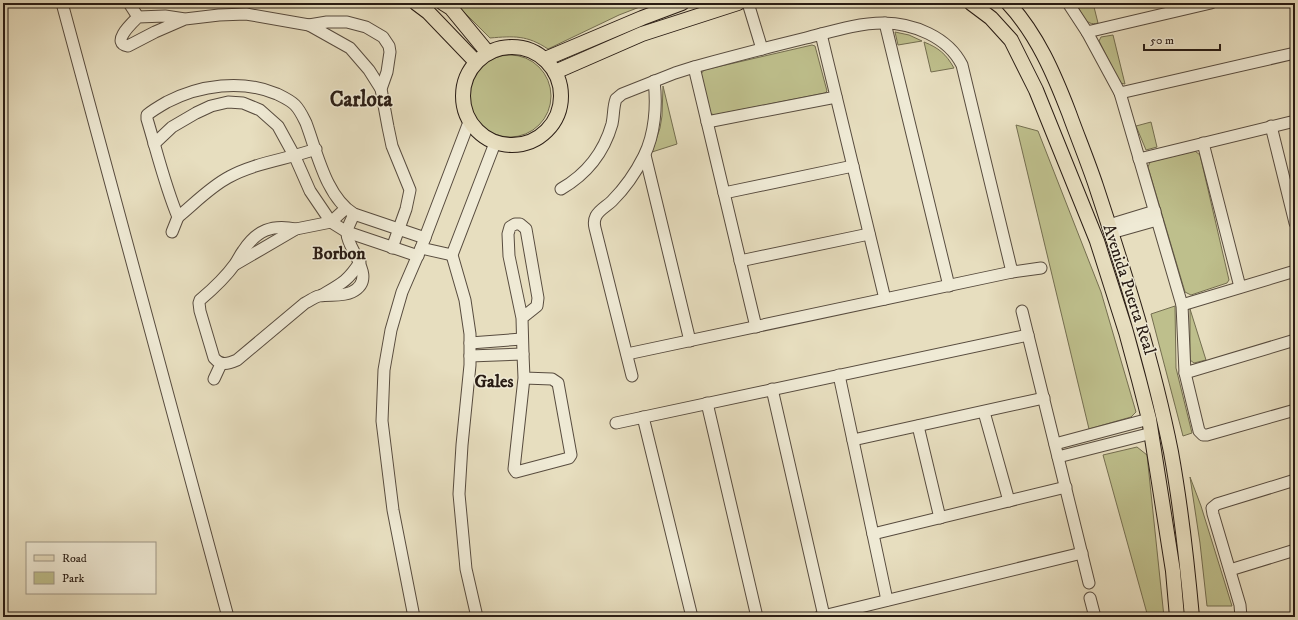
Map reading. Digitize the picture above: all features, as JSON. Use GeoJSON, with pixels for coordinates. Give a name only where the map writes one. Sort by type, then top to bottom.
{"type":"FeatureCollection","features":[{"type":"Feature","properties":{"kind":"main road"},"geometry":{"type":"LineString","coordinates":[[416,3],[428,12],[476,62]]}},
{"type":"Feature","properties":{"kind":"main road"},"geometry":{"type":"LineString","coordinates":[[443,3],[451,8],[488,53]]}},
{"type":"Feature","properties":{"kind":"main road"},"geometry":{"type":"LineString","coordinates":[[545,59],[642,18],[682,3]]}},
{"type":"Feature","properties":{"kind":"main road"},"geometry":{"type":"LineString","coordinates":[[555,72],[642,34],[738,3]]}},
{"type":"Feature","properties":{"kind":"main road","name":"Avenida Puerta Real"},"geometry":{"type":"LineString","coordinates":[[971,3],[991,18],[1011,40],[1036,90],[1097,241],[1126,332],[1152,434],[1172,571],[1177,617]]}},
{"type":"Feature","properties":{"kind":"main road","name":"Avenida Puerta Real"},"geometry":{"type":"LineString","coordinates":[[1008,3],[1033,35],[1057,82],[1086,157],[1128,283],[1154,379],[1171,453],[1186,551],[1192,617]]}},
{"type":"Feature","properties":{"kind":"main road"},"geometry":{"type":"LineString","coordinates":[[518,47],[532,51],[545,59],[555,72],[561,88],[561,105],[555,121],[551,126],[544,134],[529,143],[512,146],[494,143],[480,134],[469,122],[463,107],[462,91],[467,76],[476,62],[488,53],[502,48],[518,47]]}},
{"type":"Feature","properties":{"kind":"main road"},"geometry":{"type":"LineString","coordinates":[[1036,90],[1057,82]]}},
{"type":"Feature","properties":{"kind":"street"},"geometry":{"type":"LineString","coordinates":[[62,3],[228,617]]}},
{"type":"Feature","properties":{"kind":"street"},"geometry":{"type":"LineString","coordinates":[[130,3],[138,17]]}},
{"type":"Feature","properties":{"kind":"street"},"geometry":{"type":"LineString","coordinates":[[748,3],[766,48]]}},
{"type":"Feature","properties":{"kind":"street"},"geometry":{"type":"LineString","coordinates":[[755,3],[766,48]]}},
{"type":"Feature","properties":{"kind":"street"},"geometry":{"type":"LineString","coordinates":[[1068,3],[1087,32],[1120,93],[1182,304],[1185,373],[1199,431],[1203,435],[1207,435],[1295,410]]}},
{"type":"Feature","properties":{"kind":"street"},"geometry":{"type":"LineString","coordinates":[[1087,32],[1211,3]]}},
{"type":"Feature","properties":{"kind":"street"},"geometry":{"type":"LineString","coordinates":[[185,19],[128,46],[121,42],[121,38],[138,17],[165,16],[185,19],[219,15],[246,14],[309,25],[327,22],[347,22],[366,27],[383,37],[389,46],[390,52],[387,72],[381,89]]}},
{"type":"Feature","properties":{"kind":"street"},"geometry":{"type":"LineString","coordinates":[[885,23],[949,286]]}},
{"type":"Feature","properties":{"kind":"street"},"geometry":{"type":"LineString","coordinates":[[561,189],[574,182],[595,160],[603,147],[612,124],[616,99],[622,94],[694,67],[821,34],[860,25],[885,23],[906,26],[926,32],[940,40],[957,56],[962,65],[1012,272]]}},
{"type":"Feature","properties":{"kind":"street"},"geometry":{"type":"LineString","coordinates":[[309,25],[350,48],[369,70],[381,89],[392,146],[410,190],[406,209],[392,248]]}},
{"type":"Feature","properties":{"kind":"street"},"geometry":{"type":"LineString","coordinates":[[821,34],[885,299]]}},
{"type":"Feature","properties":{"kind":"street"},"geometry":{"type":"LineString","coordinates":[[1120,93],[1295,53]]}},
{"type":"Feature","properties":{"kind":"street"},"geometry":{"type":"LineString","coordinates":[[694,67],[756,327]]}},
{"type":"Feature","properties":{"kind":"street"},"geometry":{"type":"LineString","coordinates":[[632,376],[594,220],[598,213],[612,201],[623,188],[645,155],[650,139],[655,109],[654,81]]}},
{"type":"Feature","properties":{"kind":"street"},"geometry":{"type":"LineString","coordinates":[[178,217],[154,144],[147,119],[148,114],[178,96],[202,89],[225,85],[256,88],[269,91],[294,105],[305,120],[330,187],[349,211],[399,230],[421,247]]}},
{"type":"Feature","properties":{"kind":"street"},"geometry":{"type":"LineString","coordinates":[[225,85],[228,102]]}},
{"type":"Feature","properties":{"kind":"street"},"geometry":{"type":"LineString","coordinates":[[707,122],[836,97]]}},
{"type":"Feature","properties":{"kind":"street"},"geometry":{"type":"LineString","coordinates":[[154,144],[172,127],[211,106],[228,102],[243,103],[260,110],[278,126],[295,157],[310,191],[331,222],[347,232],[392,248],[421,247],[452,255]]}},
{"type":"Feature","properties":{"kind":"street"},"geometry":{"type":"LineString","coordinates":[[1139,159],[1295,121]]}},
{"type":"Feature","properties":{"kind":"street"},"geometry":{"type":"LineString","coordinates":[[414,617],[393,510],[382,421],[384,370],[391,330],[402,292],[469,122]]}},
{"type":"Feature","properties":{"kind":"street"},"geometry":{"type":"LineString","coordinates":[[1271,126],[1295,223]]}},
{"type":"Feature","properties":{"kind":"street"},"geometry":{"type":"LineString","coordinates":[[477,617],[466,569],[460,494],[462,445],[467,404],[470,356],[470,334],[465,300],[452,255],[494,143]]}},
{"type":"Feature","properties":{"kind":"street"},"geometry":{"type":"LineString","coordinates":[[1203,143],[1240,287]]}},
{"type":"Feature","properties":{"kind":"street"},"geometry":{"type":"LineString","coordinates":[[172,232],[178,217],[228,178],[250,168],[295,157],[316,149]]}},
{"type":"Feature","properties":{"kind":"street"},"geometry":{"type":"LineString","coordinates":[[645,155],[690,341]]}},
{"type":"Feature","properties":{"kind":"street"},"geometry":{"type":"LineString","coordinates":[[724,193],[853,166]]}},
{"type":"Feature","properties":{"kind":"street"},"geometry":{"type":"LineString","coordinates":[[349,211],[347,232],[352,249],[360,262],[362,282],[352,292],[340,295],[318,296],[305,303],[237,360],[230,363],[221,364],[217,362],[214,358],[200,311],[200,300],[218,284],[236,264],[251,240],[265,230],[283,226],[296,229],[331,222],[349,211]]}},
{"type":"Feature","properties":{"kind":"street"},"geometry":{"type":"LineString","coordinates":[[1110,229],[1156,216]]}},
{"type":"Feature","properties":{"kind":"street"},"geometry":{"type":"LineString","coordinates":[[522,318],[536,308],[538,298],[526,229],[520,224],[515,224],[512,225],[509,230],[508,248],[522,318],[524,378],[514,469],[516,472],[568,458],[571,455],[558,383],[552,379],[524,378]]}},
{"type":"Feature","properties":{"kind":"street"},"geometry":{"type":"LineString","coordinates":[[740,261],[869,234]]}},
{"type":"Feature","properties":{"kind":"street"},"geometry":{"type":"LineString","coordinates":[[627,354],[1012,272],[1041,268]]}},
{"type":"Feature","properties":{"kind":"street"},"geometry":{"type":"LineString","coordinates":[[1182,304],[1295,270]]}},
{"type":"Feature","properties":{"kind":"street"},"geometry":{"type":"LineString","coordinates":[[1022,311],[1089,583]]}},
{"type":"Feature","properties":{"kind":"street"},"geometry":{"type":"LineString","coordinates":[[616,423],[1028,335]]}},
{"type":"Feature","properties":{"kind":"street"},"geometry":{"type":"LineString","coordinates":[[470,342],[522,339]]}},
{"type":"Feature","properties":{"kind":"street"},"geometry":{"type":"LineString","coordinates":[[1185,373],[1295,340]]}},
{"type":"Feature","properties":{"kind":"street"},"geometry":{"type":"LineString","coordinates":[[470,356],[523,354]]}},
{"type":"Feature","properties":{"kind":"street"},"geometry":{"type":"LineString","coordinates":[[214,379],[221,364]]}},
{"type":"Feature","properties":{"kind":"street"},"geometry":{"type":"LineString","coordinates":[[839,375],[887,600]]}},
{"type":"Feature","properties":{"kind":"street"},"geometry":{"type":"LineString","coordinates":[[772,389],[822,616],[1082,553]]}},
{"type":"Feature","properties":{"kind":"street"},"geometry":{"type":"LineString","coordinates":[[853,440],[1044,398]]}},
{"type":"Feature","properties":{"kind":"street"},"geometry":{"type":"LineString","coordinates":[[707,403],[757,617]]}},
{"type":"Feature","properties":{"kind":"street"},"geometry":{"type":"LineString","coordinates":[[984,412],[1009,501]]}},
{"type":"Feature","properties":{"kind":"street"},"geometry":{"type":"LineString","coordinates":[[643,417],[692,617]]}},
{"type":"Feature","properties":{"kind":"street"},"geometry":{"type":"LineString","coordinates":[[1055,444],[1149,420]]}},
{"type":"Feature","properties":{"kind":"street"},"geometry":{"type":"LineString","coordinates":[[918,426],[940,518]]}},
{"type":"Feature","properties":{"kind":"street"},"geometry":{"type":"LineString","coordinates":[[1125,426],[1128,439]]}},
{"type":"Feature","properties":{"kind":"street"},"geometry":{"type":"LineString","coordinates":[[1058,457],[1152,434]]}},
{"type":"Feature","properties":{"kind":"street"},"geometry":{"type":"LineString","coordinates":[[1241,617],[1240,605],[1212,508],[1217,504],[1295,480]]}},
{"type":"Feature","properties":{"kind":"street"},"geometry":{"type":"LineString","coordinates":[[873,534],[1066,487]]}},
{"type":"Feature","properties":{"kind":"street"},"geometry":{"type":"LineString","coordinates":[[1230,570],[1295,550]]}},
{"type":"Feature","properties":{"kind":"street"},"geometry":{"type":"LineString","coordinates":[[1090,598],[1092,616]]}},
{"type":"Feature","properties":{"kind":"green space"},"geometry":{"type":"Polygon","coordinates":[[[455,3],[650,3],[619,15],[548,49],[527,39],[513,37],[490,38],[455,3]]]}},
{"type":"Feature","properties":{"kind":"green space"},"geometry":{"type":"Polygon","coordinates":[[[1076,3],[1093,3],[1098,23],[1094,24],[1087,21],[1076,3]]]}},
{"type":"Feature","properties":{"kind":"green space"},"geometry":{"type":"Polygon","coordinates":[[[895,32],[909,35],[922,41],[898,45],[895,32]]]}},
{"type":"Feature","properties":{"kind":"green space"},"geometry":{"type":"Polygon","coordinates":[[[1113,35],[1125,84],[1120,83],[1099,41],[1101,37],[1113,35]]]}},
{"type":"Feature","properties":{"kind":"green space"},"geometry":{"type":"Polygon","coordinates":[[[924,42],[942,52],[954,68],[931,72],[924,42]]]}},
{"type":"Feature","properties":{"kind":"green space"},"geometry":{"type":"Polygon","coordinates":[[[812,45],[815,46],[827,91],[825,93],[714,115],[710,113],[701,74],[704,70],[812,45]]]}},
{"type":"Feature","properties":{"kind":"green space"},"geometry":{"type":"Polygon","coordinates":[[[510,55],[526,58],[539,67],[548,80],[551,96],[548,112],[539,125],[526,134],[510,137],[494,134],[481,125],[472,112],[469,96],[472,80],[481,67],[494,58],[510,55]]]}},
{"type":"Feature","properties":{"kind":"green space"},"geometry":{"type":"Polygon","coordinates":[[[663,86],[677,144],[652,152],[660,128],[662,116],[663,86]]]}},
{"type":"Feature","properties":{"kind":"green space"},"geometry":{"type":"Polygon","coordinates":[[[1151,122],[1157,147],[1146,150],[1136,126],[1151,122]]]}},
{"type":"Feature","properties":{"kind":"green space"},"geometry":{"type":"Polygon","coordinates":[[[1016,125],[1038,131],[1101,292],[1136,412],[1131,417],[1089,429],[1016,125]]]}},
{"type":"Feature","properties":{"kind":"green space"},"geometry":{"type":"Polygon","coordinates":[[[1195,151],[1200,155],[1229,280],[1227,283],[1191,295],[1185,292],[1148,167],[1150,162],[1195,151]]]}},
{"type":"Feature","properties":{"kind":"green space"},"geometry":{"type":"Polygon","coordinates":[[[1175,306],[1176,368],[1192,433],[1183,436],[1151,314],[1175,306]]]}},
{"type":"Feature","properties":{"kind":"green space"},"geometry":{"type":"Polygon","coordinates":[[[1190,309],[1206,360],[1194,363],[1190,360],[1190,309]]]}},
{"type":"Feature","properties":{"kind":"green space"},"geometry":{"type":"Polygon","coordinates":[[[1137,447],[1147,455],[1164,617],[1148,617],[1103,455],[1137,447]]]}},
{"type":"Feature","properties":{"kind":"green space"},"geometry":{"type":"Polygon","coordinates":[[[1190,477],[1201,506],[1232,606],[1207,606],[1200,543],[1190,477]]]}},
{"type":"Feature","properties":{"kind":"district","name":"Carlota"},"geometry":{"type":"Point","coordinates":[361,99]}},
{"type":"Feature","properties":{"kind":"district","name":"Borbon"},"geometry":{"type":"Point","coordinates":[339,253]}},
{"type":"Feature","properties":{"kind":"district","name":"Gales"},"geometry":{"type":"Point","coordinates":[494,381]}}]}
